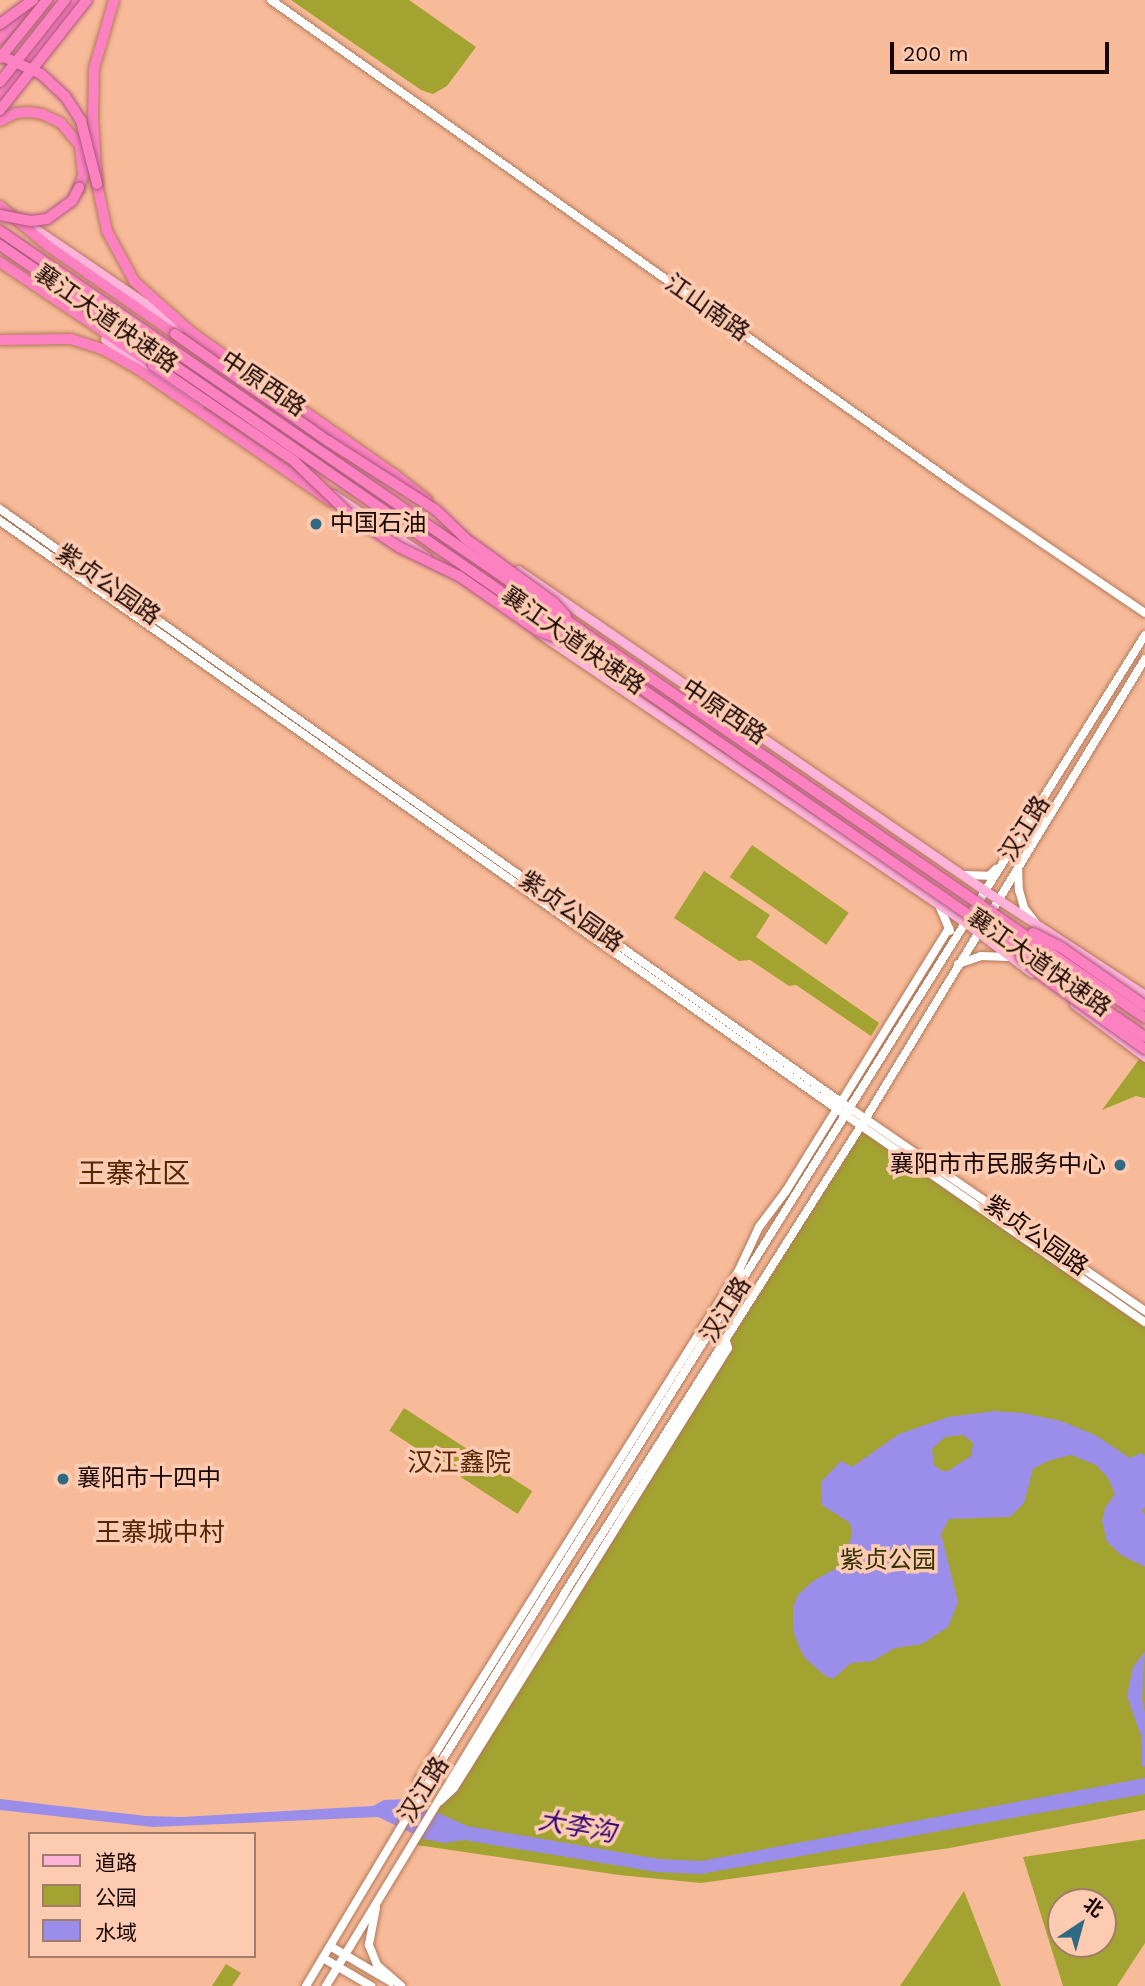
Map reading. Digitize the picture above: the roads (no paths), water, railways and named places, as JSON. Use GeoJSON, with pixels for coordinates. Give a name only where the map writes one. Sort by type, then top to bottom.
{"type":"FeatureCollection","features":[{"type":"Feature","properties":{"kind":"highway"},"geometry":{"type":"LineString","coordinates":[[0,25],[32,0]]}},
{"type":"Feature","properties":{"kind":"highway"},"geometry":{"type":"LineString","coordinates":[[0,39],[32,0]]}},
{"type":"Feature","properties":{"kind":"highway"},"geometry":{"type":"LineString","coordinates":[[47,0],[0,57],[41,74],[65,96],[81,121],[111,239],[134,281],[149,297],[191,331],[394,474],[466,539],[553,602],[580,631]]}},
{"type":"Feature","properties":{"kind":"highway"},"geometry":{"type":"LineString","coordinates":[[0,82],[65,0]]}},
{"type":"Feature","properties":{"kind":"highway"},"geometry":{"type":"LineString","coordinates":[[0,97],[77,0]]}},
{"type":"Feature","properties":{"kind":"highway"},"geometry":{"type":"LineString","coordinates":[[0,110],[87,0]]}},
{"type":"Feature","properties":{"kind":"highway"},"geometry":{"type":"LineString","coordinates":[[97,184],[93,118],[94,69],[114,0]]}},
{"type":"Feature","properties":{"kind":"highway"},"geometry":{"type":"LineString","coordinates":[[0,121],[16,113],[29,112],[51,118],[71,132],[83,160],[79,188],[72,201],[60,211],[47,219],[31,221],[0,215]]}},
{"type":"Feature","properties":{"kind":"highway"},"geometry":{"type":"LineString","coordinates":[[0,205],[48,246],[328,442],[436,510]]}},
{"type":"Feature","properties":{"kind":"highway","name":"襄江大道快速路"},"geometry":{"type":"LineString","coordinates":[[0,231],[1145,1018]]}},
{"type":"Feature","properties":{"kind":"highway","name":"襄江大道快速路"},"geometry":{"type":"LineString","coordinates":[[0,246],[1145,1037]]}},
{"type":"Feature","properties":{"kind":"highway"},"geometry":{"type":"LineString","coordinates":[[0,264],[294,461],[348,513]]}},
{"type":"Feature","properties":{"kind":"highway"},"geometry":{"type":"LineString","coordinates":[[0,340],[71,339],[102,349],[138,369],[399,547],[459,576],[537,630],[578,646]]}},
{"type":"Feature","properties":{"kind":"highway"},"geometry":{"type":"LineString","coordinates":[[936,873],[964,886],[1145,1006]]}},
{"type":"Feature","properties":{"kind":"highway"},"geometry":{"type":"LineString","coordinates":[[928,885],[949,906],[1145,1049]]}},
{"type":"Feature","properties":{"kind":"main road","name":"中原西路"},"geometry":{"type":"LineString","coordinates":[[0,205],[318,422],[349,452],[416,499],[986,892],[1145,996]]}},
{"type":"Feature","properties":{"kind":"main road","name":"中原西路"},"geometry":{"type":"LineString","coordinates":[[0,264],[297,473],[354,506],[966,923],[1145,1057]]}},
{"type":"Feature","properties":{"kind":"street","name":"江山南路"},"geometry":{"type":"LineString","coordinates":[[271,0],[961,488],[1145,613]]}},
{"type":"Feature","properties":{"kind":"street","name":"紫贞公园路"},"geometry":{"type":"LineString","coordinates":[[0,509],[839,1106]]}},
{"type":"Feature","properties":{"kind":"street","name":"紫贞公园路"},"geometry":{"type":"LineString","coordinates":[[0,521],[849,1113],[1145,1311]]}},
{"type":"Feature","properties":{"kind":"street","name":"汉江路"},"geometry":{"type":"LineString","coordinates":[[306,1986],[419,1792],[849,1113],[1145,635]]}},
{"type":"Feature","properties":{"kind":"street","name":"汉江路"},"geometry":{"type":"LineString","coordinates":[[326,1986],[410,1844],[863,1122],[1145,659]]}},
{"type":"Feature","properties":{"kind":"street"},"geometry":{"type":"LineString","coordinates":[[962,875],[989,876],[1006,859]]}},
{"type":"Feature","properties":{"kind":"street"},"geometry":{"type":"LineString","coordinates":[[1018,866],[1019,890],[1024,908],[1037,924]]}},
{"type":"Feature","properties":{"kind":"street"},"geometry":{"type":"LineString","coordinates":[[939,905],[953,940],[946,955]]}},
{"type":"Feature","properties":{"kind":"street"},"geometry":{"type":"LineString","coordinates":[[419,1792],[418,1781],[424,1771],[739,1270],[759,1227],[786,1191],[949,928]]}},
{"type":"Feature","properties":{"kind":"street"},"geometry":{"type":"LineString","coordinates":[[958,964],[981,956],[1013,958]]}},
{"type":"Feature","properties":{"kind":"street","name":"紫贞公园路"},"geometry":{"type":"LineString","coordinates":[[863,1122],[1145,1322]]}},
{"type":"Feature","properties":{"kind":"street"},"geometry":{"type":"LineString","coordinates":[[381,1893],[370,1928],[369,1945],[377,1965],[399,1986]]}},
{"type":"Feature","properties":{"kind":"street"},"geometry":{"type":"LineString","coordinates":[[330,1946],[399,1986]]}},
{"type":"Feature","properties":{"kind":"street"},"geometry":{"type":"LineString","coordinates":[[323,1958],[371,1986]]}},
{"type":"Feature","properties":{"kind":"water"},"geometry":{"type":"Polygon","coordinates":[[[995,1411],[1023,1413],[1061,1421],[1095,1435],[1130,1458],[1141,1453],[1145,1456],[1145,1507],[1142,1511],[1145,1515],[1145,1567],[1121,1555],[1107,1542],[1102,1521],[1105,1508],[1115,1494],[1108,1478],[1096,1465],[1071,1455],[1048,1461],[1033,1469],[1024,1503],[1010,1517],[949,1519],[941,1534],[958,1602],[948,1627],[922,1644],[895,1648],[873,1661],[851,1663],[833,1679],[824,1675],[805,1658],[793,1630],[793,1607],[798,1595],[845,1559],[852,1534],[850,1523],[822,1505],[821,1482],[841,1461],[852,1467],[899,1434],[948,1417],[995,1411]],[[963,1435],[945,1437],[932,1449],[934,1465],[942,1471],[948,1471],[971,1456],[973,1443],[963,1435]]]}},
{"type":"Feature","properties":{"kind":"water"},"geometry":{"type":"Polygon","coordinates":[[[1145,1651],[1142,1699],[1145,1712],[1145,1766],[1142,1767],[1142,1739],[1127,1696],[1133,1667],[1145,1651]]]}},
{"type":"Feature","properties":{"kind":"water"},"geometry":{"type":"Polygon","coordinates":[[[1145,1778],[1145,1794],[701,1874],[656,1872],[464,1840],[444,1843],[424,1839],[378,1817],[153,1827],[0,1810],[0,1799],[146,1816],[182,1817],[373,1806],[384,1800],[408,1799],[467,1826],[659,1859],[701,1861],[1145,1778]]]}},
{"type":"Feature","properties":{"kind":"place","name":"中国石油"},"geometry":{"type":"Point","coordinates":[316,524]}},
{"type":"Feature","properties":{"kind":"place","name":"襄阳市市民服务中心"},"geometry":{"type":"Point","coordinates":[1120,1165]}},
{"type":"Feature","properties":{"kind":"place","name":"襄阳市十四中"},"geometry":{"type":"Point","coordinates":[63,1479]}},
{"type":"Feature","properties":{"kind":"district","name":"王寨社区"},"geometry":{"type":"Point","coordinates":[134,1174]}},
{"type":"Feature","properties":{"kind":"district","name":"汉江鑫院"},"geometry":{"type":"Point","coordinates":[459,1463]}},
{"type":"Feature","properties":{"kind":"district","name":"王寨城中村"},"geometry":{"type":"Point","coordinates":[160,1533]}},
{"type":"Feature","properties":{"kind":"park label","name":"紫贞公园"},"geometry":{"type":"Point","coordinates":[888,1561]}},
{"type":"Feature","properties":{"kind":"water label","name":"大李沟"},"geometry":{"type":"Point","coordinates":[577,1827]}}]}
